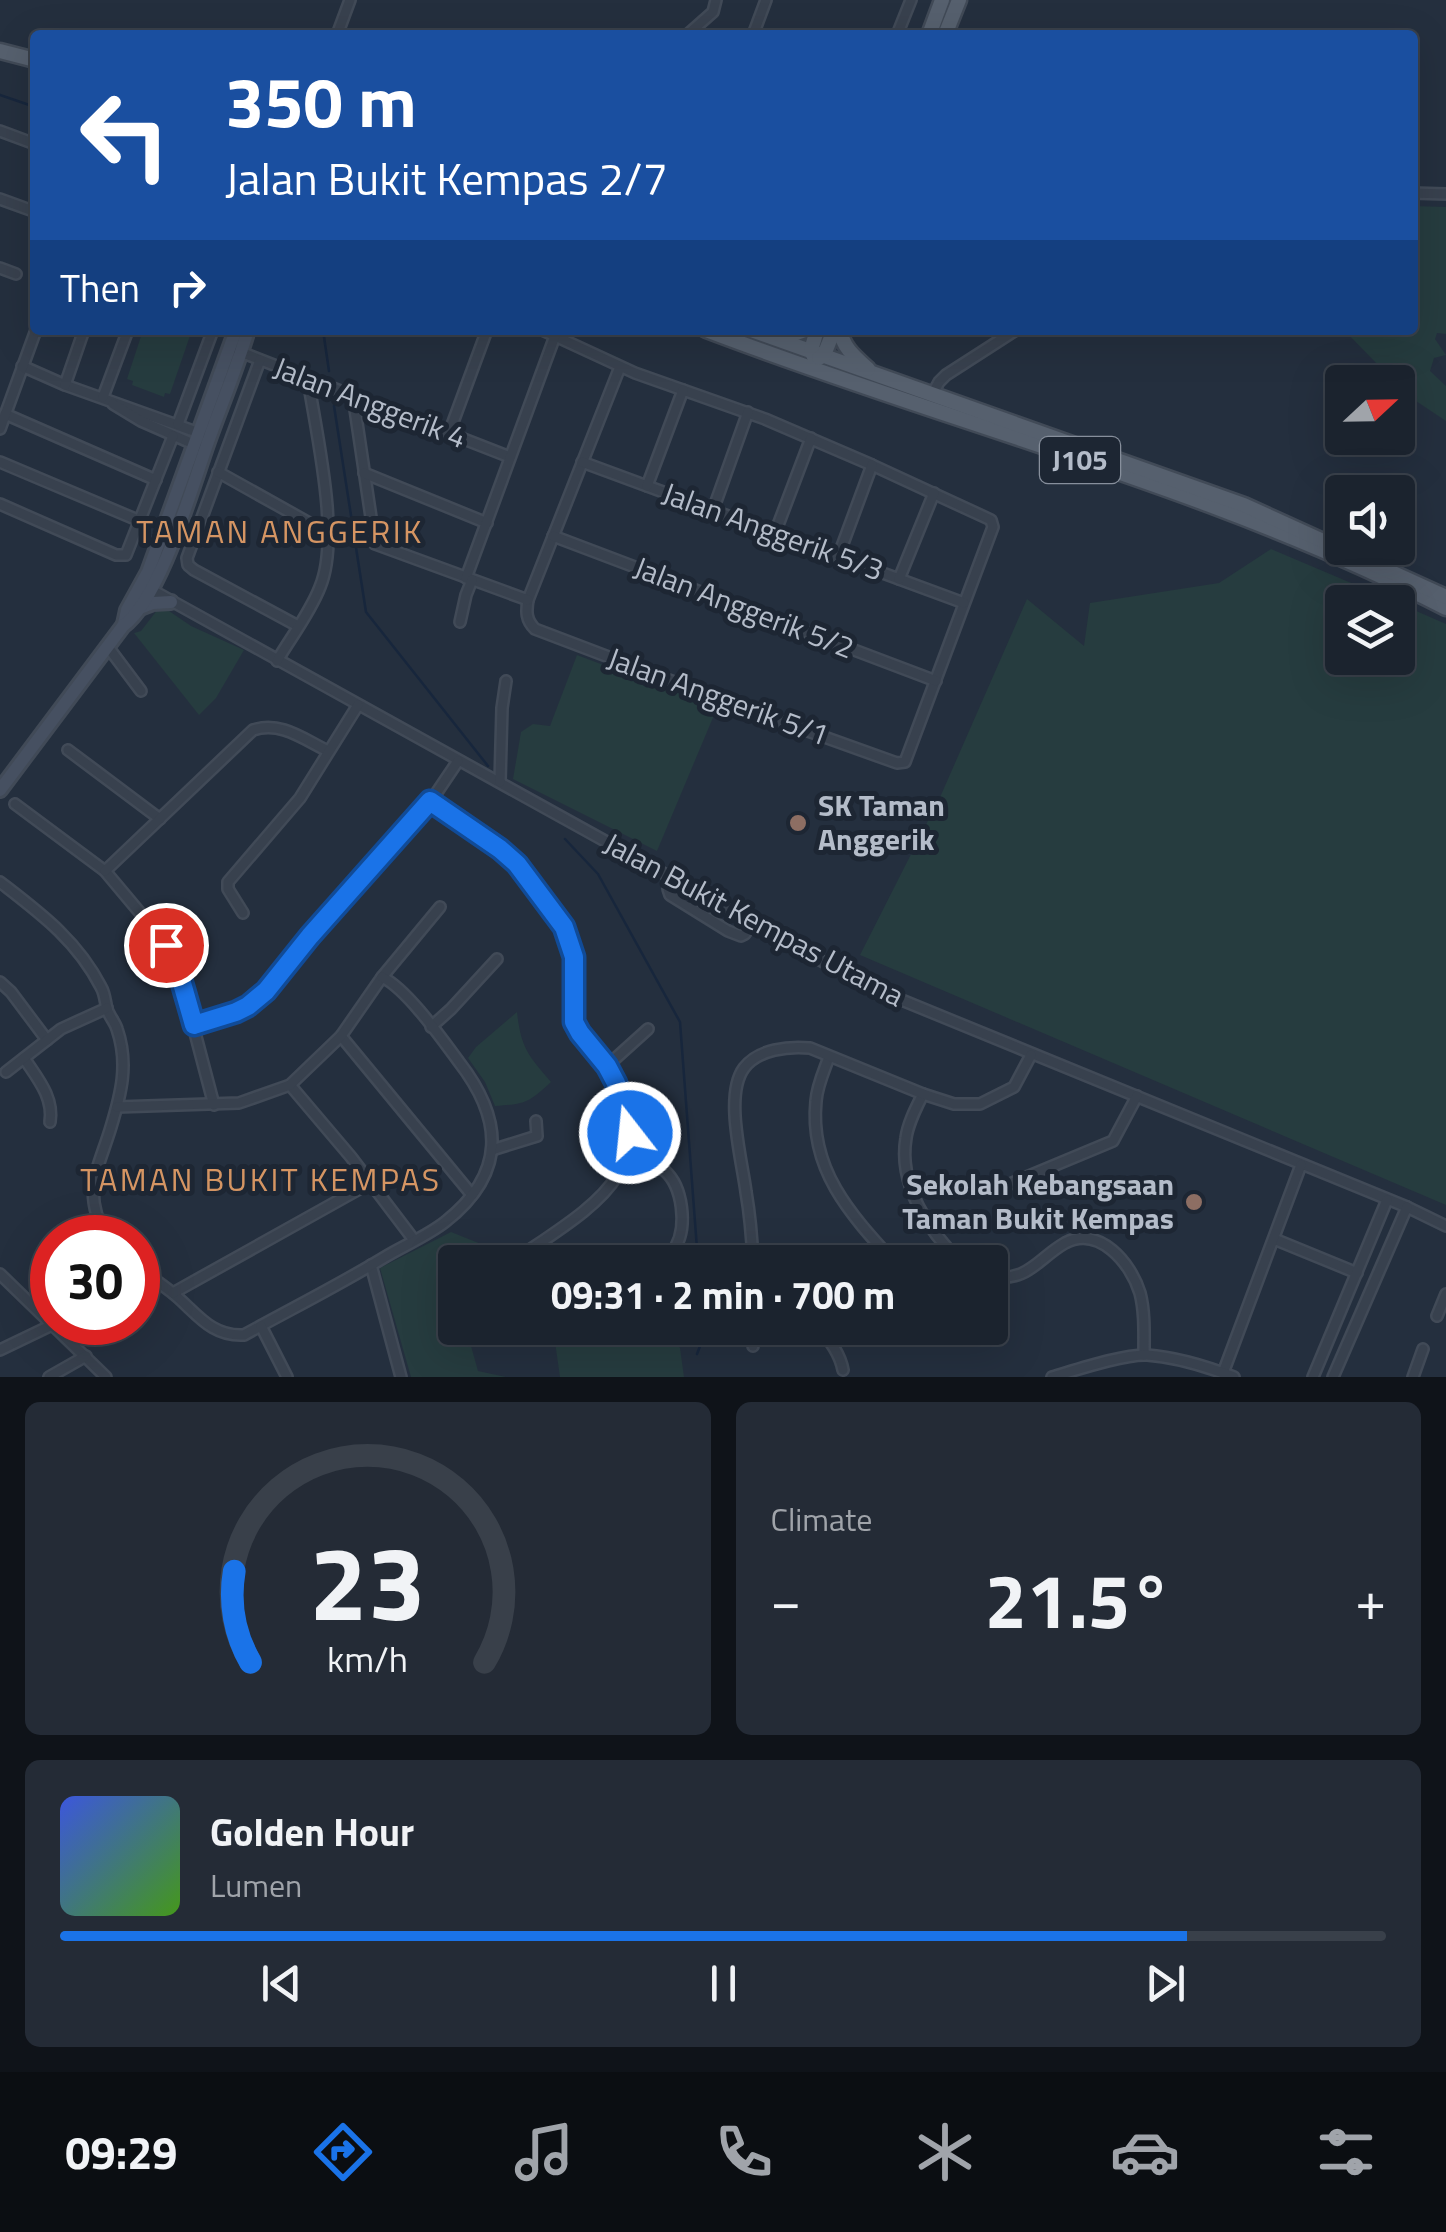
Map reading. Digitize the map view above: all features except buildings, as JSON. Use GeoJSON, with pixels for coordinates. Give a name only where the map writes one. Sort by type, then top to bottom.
{"type":"FeatureCollection","features":[{"type":"Feature","properties":{"kind":"main road"},"geometry":{"type":"LineString","coordinates":[[930,30],[942,0]]}},
{"type":"Feature","properties":{"kind":"main road"},"geometry":{"type":"LineString","coordinates":[[947,30],[959,0]]}},
{"type":"Feature","properties":{"kind":"main road"},"geometry":{"type":"LineString","coordinates":[[0,50],[30,59]]}},
{"type":"Feature","properties":{"kind":"main road","name":"J105"},"geometry":{"type":"LineString","coordinates":[[719,335],[1238,515],[1446,608]]}},
{"type":"Feature","properties":{"kind":"main road","name":"J105"},"geometry":{"type":"LineString","coordinates":[[764,335],[1244,505],[1446,596]]}},
{"type":"Feature","properties":{"kind":"main road"},"geometry":{"type":"LineString","coordinates":[[817,335],[817,355],[826,370],[865,388]]}},
{"type":"Feature","properties":{"kind":"main road"},"geometry":{"type":"LineString","coordinates":[[760,351],[799,361],[817,355],[833,335]]}},
{"type":"Feature","properties":{"kind":"main road"},"geometry":{"type":"LineString","coordinates":[[840,335],[848,350],[872,372]]}},
{"type":"Feature","properties":{"kind":"street"},"geometry":{"type":"LineString","coordinates":[[339,30],[350,0]]}},
{"type":"Feature","properties":{"kind":"street"},"geometry":{"type":"LineString","coordinates":[[693,30],[713,12],[716,0]]}},
{"type":"Feature","properties":{"kind":"street"},"geometry":{"type":"LineString","coordinates":[[755,30],[766,0]]}},
{"type":"Feature","properties":{"kind":"street"},"geometry":{"type":"LineString","coordinates":[[899,30],[910,0]]}},
{"type":"Feature","properties":{"kind":"street"},"geometry":{"type":"LineString","coordinates":[[0,131],[30,142]]}},
{"type":"Feature","properties":{"kind":"street"},"geometry":{"type":"LineString","coordinates":[[1418,192],[1445,190]]}},
{"type":"Feature","properties":{"kind":"street"},"geometry":{"type":"LineString","coordinates":[[0,199],[30,210]]}},
{"type":"Feature","properties":{"kind":"street"},"geometry":{"type":"LineString","coordinates":[[0,268],[16,274]]}},
{"type":"Feature","properties":{"kind":"street"},"geometry":{"type":"LineString","coordinates":[[0,429],[34,335]]}},
{"type":"Feature","properties":{"kind":"street"},"geometry":{"type":"LineString","coordinates":[[65,385],[82,335]]}},
{"type":"Feature","properties":{"kind":"street"},"geometry":{"type":"LineString","coordinates":[[103,397],[126,335]]}},
{"type":"Feature","properties":{"kind":"street"},"geometry":{"type":"LineString","coordinates":[[178,424],[211,335]]}},
{"type":"Feature","properties":{"kind":"street"},"geometry":{"type":"LineString","coordinates":[[235,350],[236,335]]}},
{"type":"Feature","properties":{"kind":"street"},"geometry":{"type":"LineString","coordinates":[[0,790],[138,609],[235,350],[245,335]]}},
{"type":"Feature","properties":{"kind":"street"},"geometry":{"type":"LineString","coordinates":[[448,433],[485,335]]}},
{"type":"Feature","properties":{"kind":"street"},"geometry":{"type":"LineString","coordinates":[[932,395],[946,375],[1008,335]]}},
{"type":"Feature","properties":{"kind":"street"},"geometry":{"type":"LineString","coordinates":[[460,622],[486,522],[555,336],[620,367],[811,438],[988,518],[992,523],[936,680]]}},
{"type":"Feature","properties":{"kind":"street","name":"Jalan Anggerik 4"},"geometry":{"type":"LineString","coordinates":[[235,350],[510,457]]}},
{"type":"Feature","properties":{"kind":"street"},"geometry":{"type":"LineString","coordinates":[[260,360],[187,553],[188,565],[298,626]]}},
{"type":"Feature","properties":{"kind":"street"},"geometry":{"type":"LineString","coordinates":[[22,366],[178,424],[202,441]]}},
{"type":"Feature","properties":{"kind":"street"},"geometry":{"type":"LineString","coordinates":[[353,396],[376,544],[528,600],[620,367]]}},
{"type":"Feature","properties":{"kind":"street"},"geometry":{"type":"LineString","coordinates":[[278,662],[320,587],[329,549],[323,475],[308,378]]}},
{"type":"Feature","properties":{"kind":"street"},"geometry":{"type":"LineString","coordinates":[[647,486],[684,390]]}},
{"type":"Feature","properties":{"kind":"street"},"geometry":{"type":"LineString","coordinates":[[103,397],[173,436],[202,441]]}},
{"type":"Feature","properties":{"kind":"street"},"geometry":{"type":"LineString","coordinates":[[712,510],[748,412]]}},
{"type":"Feature","properties":{"kind":"street"},"geometry":{"type":"LineString","coordinates":[[6,414],[156,480]]}},
{"type":"Feature","properties":{"kind":"street"},"geometry":{"type":"LineString","coordinates":[[0,504],[126,555],[173,436]]}},
{"type":"Feature","properties":{"kind":"street"},"geometry":{"type":"LineString","coordinates":[[775,533],[811,438]]}},
{"type":"Feature","properties":{"kind":"street"},"geometry":{"type":"LineString","coordinates":[[0,462],[140,522]]}},
{"type":"Feature","properties":{"kind":"street","name":"Jalan Anggerik 5/3"},"geometry":{"type":"LineString","coordinates":[[582,462],[964,603]]}},
{"type":"Feature","properties":{"kind":"street"},"geometry":{"type":"LineString","coordinates":[[838,556],[872,464]]}},
{"type":"Feature","properties":{"kind":"street"},"geometry":{"type":"LineString","coordinates":[[218,472],[329,534]]}},
{"type":"Feature","properties":{"kind":"street"},"geometry":{"type":"LineString","coordinates":[[364,474],[486,522]]}},
{"type":"Feature","properties":{"kind":"street"},"geometry":{"type":"LineString","coordinates":[[899,579],[934,493]]}},
{"type":"Feature","properties":{"kind":"street","name":"Jalan Anggerik 5/2"},"geometry":{"type":"LineString","coordinates":[[553,536],[936,680]]}},
{"type":"Feature","properties":{"kind":"street"},"geometry":{"type":"LineString","coordinates":[[123,626],[127,610],[146,587]]}},
{"type":"Feature","properties":{"kind":"street","name":"Jalan Bukit Kempas Utama"},"geometry":{"type":"LineString","coordinates":[[146,587],[865,984],[1446,1226]]}},
{"type":"Feature","properties":{"kind":"street","name":"Jalan Anggerik 5/1"},"geometry":{"type":"LineString","coordinates":[[528,600],[527,618],[535,629],[901,763],[907,759],[936,680]]}},
{"type":"Feature","properties":{"kind":"street"},"geometry":{"type":"LineString","coordinates":[[138,609],[171,602]]}},
{"type":"Feature","properties":{"kind":"street"},"geometry":{"type":"LineString","coordinates":[[108,647],[142,691]]}},
{"type":"Feature","properties":{"kind":"street"},"geometry":{"type":"LineString","coordinates":[[500,782],[506,682]]}},
{"type":"Feature","properties":{"kind":"street"},"geometry":{"type":"LineString","coordinates":[[242,913],[228,882],[300,798],[358,704]]}},
{"type":"Feature","properties":{"kind":"street"},"geometry":{"type":"LineString","coordinates":[[105,871],[253,730],[266,726],[283,728],[328,751]]}},
{"type":"Feature","properties":{"kind":"street"},"geometry":{"type":"LineString","coordinates":[[68,750],[160,818]]}},
{"type":"Feature","properties":{"kind":"street"},"geometry":{"type":"LineString","coordinates":[[194,1025],[236,1012],[266,991],[430,801],[458,761]]}},
{"type":"Feature","properties":{"kind":"street"},"geometry":{"type":"LineString","coordinates":[[430,801],[517,864],[564,927],[574,957],[574,1022],[607,1066],[621,1097],[630,1133],[628,1157],[598,1201],[537,1245]]}},
{"type":"Feature","properties":{"kind":"street"},"geometry":{"type":"LineString","coordinates":[[15,804],[105,871],[166,945],[176,962],[214,1104]]}},
{"type":"Feature","properties":{"kind":"street"},"geometry":{"type":"LineString","coordinates":[[675,879],[668,889],[670,894],[728,932],[745,934],[752,922]]}},
{"type":"Feature","properties":{"kind":"street"},"geometry":{"type":"LineString","coordinates":[[0,882],[71,942],[102,988],[117,1029],[124,1080],[95,1168],[92,1186],[97,1215]]}},
{"type":"Feature","properties":{"kind":"street"},"geometry":{"type":"LineString","coordinates":[[116,1108],[239,1103],[290,1085],[341,1036],[382,977],[440,906]]}},
{"type":"Feature","properties":{"kind":"street"},"geometry":{"type":"LineString","coordinates":[[431,1026],[451,1010],[497,959]]}},
{"type":"Feature","properties":{"kind":"street"},"geometry":{"type":"LineString","coordinates":[[160,1284],[215,1330],[229,1336],[244,1335],[445,1222],[472,1195],[483,1178],[492,1150],[489,1111],[478,1088],[431,1026],[398,988],[382,977]]}},
{"type":"Feature","properties":{"kind":"street"},"geometry":{"type":"LineString","coordinates":[[0,982],[46,1040]]}},
{"type":"Feature","properties":{"kind":"street"},"geometry":{"type":"LineString","coordinates":[[6,1072],[46,1040],[107,1008]]}},
{"type":"Feature","properties":{"kind":"street"},"geometry":{"type":"LineString","coordinates":[[607,1066],[648,1028]]}},
{"type":"Feature","properties":{"kind":"street"},"geometry":{"type":"LineString","coordinates":[[341,1036],[472,1195]]}},
{"type":"Feature","properties":{"kind":"street"},"geometry":{"type":"LineString","coordinates":[[752,1245],[736,1127],[736,1089],[748,1062],[793,1047],[810,1048],[922,1094],[954,1104],[980,1104],[1014,1088],[1032,1055]]}},
{"type":"Feature","properties":{"kind":"street"},"geometry":{"type":"LineString","coordinates":[[829,1056],[816,1100],[817,1150],[844,1206],[879,1245]]}},
{"type":"Feature","properties":{"kind":"street"},"geometry":{"type":"LineString","coordinates":[[24,1058],[48,1097],[50,1122]]}},
{"type":"Feature","properties":{"kind":"street"},"geometry":{"type":"LineString","coordinates":[[290,1085],[414,1240]]}},
{"type":"Feature","properties":{"kind":"street"},"geometry":{"type":"LineString","coordinates":[[922,1094],[906,1137],[904,1161],[926,1221],[944,1245]]}},
{"type":"Feature","properties":{"kind":"street"},"geometry":{"type":"LineString","coordinates":[[1000,1188],[1113,1141],[1137,1096]]}},
{"type":"Feature","properties":{"kind":"street"},"geometry":{"type":"LineString","coordinates":[[492,1150],[538,1136],[536,1121]]}},
{"type":"Feature","properties":{"kind":"street"},"geometry":{"type":"LineString","coordinates":[[628,1157],[662,1168],[670,1177],[682,1200],[677,1245]]}},
{"type":"Feature","properties":{"kind":"street"},"geometry":{"type":"LineString","coordinates":[[1223,1373],[1301,1165]]}},
{"type":"Feature","properties":{"kind":"street"},"geometry":{"type":"LineString","coordinates":[[172,1292],[370,1183]]}},
{"type":"Feature","properties":{"kind":"street"},"geometry":{"type":"LineString","coordinates":[[1313,1377],[1387,1200]]}},
{"type":"Feature","properties":{"kind":"street"},"geometry":{"type":"LineString","coordinates":[[1334,1377],[1407,1208]]}},
{"type":"Feature","properties":{"kind":"street"},"geometry":{"type":"LineString","coordinates":[[1008,1278],[1031,1270],[1066,1242],[1089,1238],[1104,1244],[1120,1257],[1139,1288],[1144,1355]]}},
{"type":"Feature","properties":{"kind":"street"},"geometry":{"type":"LineString","coordinates":[[1274,1239],[1357,1273]]}},
{"type":"Feature","properties":{"kind":"street"},"geometry":{"type":"LineString","coordinates":[[371,1266],[402,1377]]}},
{"type":"Feature","properties":{"kind":"street"},"geometry":{"type":"LineString","coordinates":[[0,1274],[30,1303]]}},
{"type":"Feature","properties":{"kind":"street"},"geometry":{"type":"LineString","coordinates":[[1437,1316],[1446,1294]]}},
{"type":"Feature","properties":{"kind":"street"},"geometry":{"type":"LineString","coordinates":[[261,1326],[287,1377]]}},
{"type":"Feature","properties":{"kind":"street"},"geometry":{"type":"LineString","coordinates":[[0,1350],[30,1336]]}},
{"type":"Feature","properties":{"kind":"street"},"geometry":{"type":"LineString","coordinates":[[74,1345],[106,1377]]}},
{"type":"Feature","properties":{"kind":"street"},"geometry":{"type":"LineString","coordinates":[[832,1345],[842,1370]]}},
{"type":"Feature","properties":{"kind":"street"},"geometry":{"type":"LineString","coordinates":[[1412,1377],[1423,1349]]}},
{"type":"Feature","properties":{"kind":"street"},"geometry":{"type":"LineString","coordinates":[[1052,1377],[1144,1355],[1234,1377]]}},
{"type":"Feature","properties":{"kind":"street"},"geometry":{"type":"LineString","coordinates":[[49,1377],[86,1356]]}},
{"type":"Feature","properties":{"kind":"green space"},"geometry":{"type":"Polygon","coordinates":[[[1418,206],[1446,207],[1446,334],[1437,333],[1435,339],[1446,355],[1434,358],[1430,371],[1446,386],[1446,421],[1415,400],[1415,365],[1378,365],[1349,335],[1418,335],[1418,206]]]}},
{"type":"Feature","properties":{"kind":"green space"},"geometry":{"type":"Polygon","coordinates":[[[141,335],[190,335],[170,394],[165,393],[164,397],[132,385],[133,381],[127,379],[141,335]]]}},
{"type":"Feature","properties":{"kind":"green space"},"geometry":{"type":"Polygon","coordinates":[[[1271,549],[1356,585],[1325,585],[1325,675],[1415,675],[1415,610],[1446,624],[1446,1205],[860,955],[941,795],[1027,599],[1084,646],[1090,603],[1219,583],[1271,549]]]}},
{"type":"Feature","properties":{"kind":"green space"},"geometry":{"type":"Polygon","coordinates":[[[158,609],[244,650],[216,698],[199,715],[134,633],[141,631],[158,609]]]}},
{"type":"Feature","properties":{"kind":"green space"},"geometry":{"type":"Polygon","coordinates":[[[577,655],[717,708],[657,851],[513,779],[521,732],[533,724],[550,726],[577,655]]]}},
{"type":"Feature","properties":{"kind":"green space"},"geometry":{"type":"Polygon","coordinates":[[[517,1012],[527,1050],[551,1082],[526,1101],[495,1106],[485,1082],[468,1058],[517,1012]]]}},
{"type":"Feature","properties":{"kind":"green space"},"geometry":{"type":"Polygon","coordinates":[[[451,1232],[484,1245],[438,1245],[438,1345],[471,1345],[478,1371],[506,1377],[411,1377],[380,1268],[451,1232]]]}},
{"type":"Feature","properties":{"kind":"green space"},"geometry":{"type":"Polygon","coordinates":[[[555,1345],[678,1345],[684,1377],[560,1377],[555,1345]]]}},
{"type":"Feature","properties":{"kind":"waterway"},"geometry":{"type":"LineString","coordinates":[[0,95],[30,105]]}},
{"type":"Feature","properties":{"kind":"waterway"},"geometry":{"type":"LineString","coordinates":[[324,335],[329,371]]}},
{"type":"Feature","properties":{"kind":"waterway"},"geometry":{"type":"LineString","coordinates":[[334,406],[366,612],[488,766]]}},
{"type":"Feature","properties":{"kind":"waterway"},"geometry":{"type":"LineString","coordinates":[[565,839],[598,874],[680,1022],[697,1245]]}},
{"type":"Feature","properties":{"kind":"waterway"},"geometry":{"type":"LineString","coordinates":[[697,1354],[700,1345]]}},
{"type":"Feature","properties":{"kind":"place","name":"SK Taman Anggerik"},"geometry":{"type":"Point","coordinates":[798,823]}},
{"type":"Feature","properties":{"kind":"place","name":"Sekolah Kebangsaan Taman Bukit Kempas"},"geometry":{"type":"Point","coordinates":[1194,1202]}},
{"type":"Feature","properties":{"kind":"district","name":"TAMAN ANGGERIK"},"geometry":{"type":"Point","coordinates":[280,532]}},
{"type":"Feature","properties":{"kind":"district","name":"TAMAN BUKIT KEMPAS"},"geometry":{"type":"Point","coordinates":[261,1180]}},
{"type":"Feature","properties":{"kind":"route"},"geometry":{"type":"LineString","coordinates":[[166,945],[176,962],[194,1025],[248,1006],[266,991],[430,801],[517,864],[564,927],[574,957],[574,1022],[616,1083],[630,1133]]}}]}
